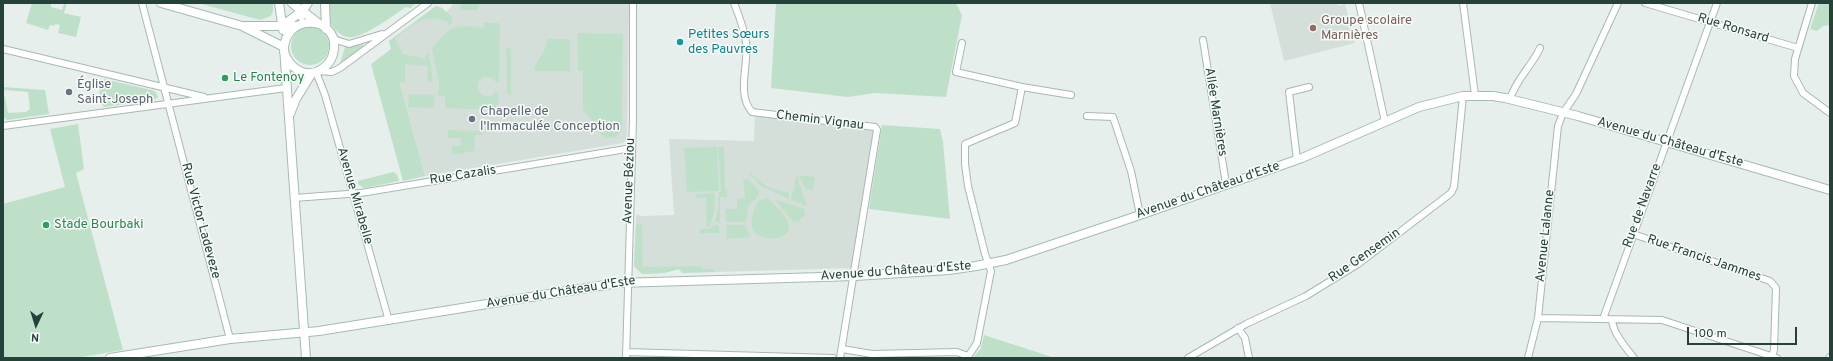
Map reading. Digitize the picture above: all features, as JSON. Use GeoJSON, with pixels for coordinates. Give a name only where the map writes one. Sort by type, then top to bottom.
{"type":"FeatureCollection","features":[{"type":"Feature","properties":{"kind":"street","name":"Rue Victor Ladeveze"},"geometry":{"type":"LineString","coordinates":[[142,3],[230,339]]}},
{"type":"Feature","properties":{"kind":"street"},"geometry":{"type":"LineString","coordinates":[[161,3],[242,26],[284,49],[291,66],[304,73],[332,72],[340,68],[428,3]]}},
{"type":"Feature","properties":{"kind":"street"},"geometry":{"type":"LineString","coordinates":[[279,3],[282,26],[286,38]]}},
{"type":"Feature","properties":{"kind":"street"},"geometry":{"type":"LineString","coordinates":[[289,117],[296,99],[316,72],[331,61],[335,46],[333,39],[323,26],[292,3]]}},
{"type":"Feature","properties":{"kind":"street"},"geometry":{"type":"LineString","coordinates":[[282,26],[302,11],[308,3]]}},
{"type":"Feature","properties":{"kind":"street"},"geometry":{"type":"LineString","coordinates":[[323,26],[325,3]]}},
{"type":"Feature","properties":{"kind":"street","name":"Avenue Béziou"},"geometry":{"type":"LineString","coordinates":[[626,355],[632,148],[633,3]]}},
{"type":"Feature","properties":{"kind":"street","name":"Chemin Vignau"},"geometry":{"type":"LineString","coordinates":[[734,3],[741,20],[746,42],[744,97],[747,106],[752,112],[875,127],[877,130],[855,276]]}},
{"type":"Feature","properties":{"kind":"street"},"geometry":{"type":"LineString","coordinates":[[1359,3],[1384,122]]}},
{"type":"Feature","properties":{"kind":"street"},"geometry":{"type":"LineString","coordinates":[[1463,3],[1475,95]]}},
{"type":"Feature","properties":{"kind":"street","name":"Avenue Lalanne"},"geometry":{"type":"LineString","coordinates":[[1528,358],[1538,318],[1558,126],[1563,113],[1576,94],[1618,3]]}},
{"type":"Feature","properties":{"kind":"street","name":"Rue Ronsard"},"geometry":{"type":"LineString","coordinates":[[1645,3],[1798,48]]}},
{"type":"Feature","properties":{"kind":"street"},"geometry":{"type":"LineString","coordinates":[[1669,10],[1672,3]]}},
{"type":"Feature","properties":{"kind":"street","name":"Rue de Navarre"},"geometry":{"type":"LineString","coordinates":[[1603,319],[1717,3]]}},
{"type":"Feature","properties":{"kind":"street"},"geometry":{"type":"LineString","coordinates":[[1812,3],[1795,59],[1794,76],[1803,93],[1830,112]]}},
{"type":"Feature","properties":{"kind":"street"},"geometry":{"type":"LineString","coordinates":[[302,11],[298,25],[290,31],[286,38],[284,49],[306,358]]}},
{"type":"Feature","properties":{"kind":"street"},"geometry":{"type":"LineString","coordinates":[[242,26],[282,26],[312,23],[323,26]]}},
{"type":"Feature","properties":{"kind":"street"},"geometry":{"type":"LineString","coordinates":[[333,39],[349,44],[386,33]]}},
{"type":"Feature","properties":{"kind":"street","name":"Allée Marnières"},"geometry":{"type":"LineString","coordinates":[[1203,40],[1226,184]]}},
{"type":"Feature","properties":{"kind":"street"},"geometry":{"type":"LineString","coordinates":[[962,43],[956,72],[1022,87],[1072,95]]}},
{"type":"Feature","properties":{"kind":"street"},"geometry":{"type":"LineString","coordinates":[[1510,99],[1515,84],[1535,58],[1540,48]]}},
{"type":"Feature","properties":{"kind":"street"},"geometry":{"type":"LineString","coordinates":[[3,49],[207,98]]}},
{"type":"Feature","properties":{"kind":"street","name":"Avenue Mirabelle"},"geometry":{"type":"LineString","coordinates":[[316,72],[324,91],[390,321]]}},
{"type":"Feature","properties":{"kind":"street"},"geometry":{"type":"LineString","coordinates":[[842,349],[872,354],[957,352],[967,357],[977,342],[991,279],[991,271],[968,186],[965,164],[965,144],[1015,123],[1022,87]]}},
{"type":"Feature","properties":{"kind":"street"},"geometry":{"type":"LineString","coordinates":[[1297,160],[1289,92],[1309,87]]}},
{"type":"Feature","properties":{"kind":"street"},"geometry":{"type":"LineString","coordinates":[[3,126],[286,88]]}},
{"type":"Feature","properties":{"kind":"street","name":"Avenue du Château d'Este"},"geometry":{"type":"LineString","coordinates":[[110,358],[230,339],[304,333],[390,321],[628,282],[855,276],[949,270],[988,264],[1006,260],[1140,215],[1297,160],[1430,103],[1463,96],[1493,96],[1510,99],[1830,190]]}},
{"type":"Feature","properties":{"kind":"street","name":"Rue Gensemin"},"geometry":{"type":"LineString","coordinates":[[1188,358],[1238,328],[1306,296],[1358,264],[1450,193],[1454,187],[1463,96]]}},
{"type":"Feature","properties":{"kind":"street"},"geometry":{"type":"LineString","coordinates":[[1087,116],[1113,117],[1131,171],[1140,215]]}},
{"type":"Feature","properties":{"kind":"street","name":"Rue Cazalis"},"geometry":{"type":"LineString","coordinates":[[294,198],[354,194],[632,148]]}},
{"type":"Feature","properties":{"kind":"street","name":"Rue Francis Jammes"},"geometry":{"type":"LineString","coordinates":[[1633,234],[1770,281],[1776,288],[1775,357]]}},
{"type":"Feature","properties":{"kind":"street"},"geometry":{"type":"LineString","coordinates":[[840,358],[855,276]]}},
{"type":"Feature","properties":{"kind":"street"},"geometry":{"type":"LineString","coordinates":[[1538,318],[1662,320],[1775,357]]}},
{"type":"Feature","properties":{"kind":"street"},"geometry":{"type":"LineString","coordinates":[[1612,320],[1616,330],[1634,358]]}},
{"type":"Feature","properties":{"kind":"street"},"geometry":{"type":"LineString","coordinates":[[1238,328],[1245,338],[1249,358]]}},
{"type":"Feature","properties":{"kind":"street"},"geometry":{"type":"LineString","coordinates":[[626,355],[833,358]]}},
{"type":"Feature","properties":{"kind":"shaded area"},"geometry":{"type":"Polygon","coordinates":[[[452,3],[629,3],[627,139],[623,143],[425,176],[389,41],[436,6],[442,8],[446,12],[452,6],[452,3]]]}},
{"type":"Feature","properties":{"kind":"shaded area","name":"Groupe scolaire Marnières"},"geometry":{"type":"Polygon","coordinates":[[[1270,3],[1337,3],[1338,6],[1345,4],[1355,43],[1284,61],[1270,3]]]}},
{"type":"Feature","properties":{"kind":"shaded area"},"geometry":{"type":"Polygon","coordinates":[[[755,115],[870,129],[875,133],[867,173],[853,268],[682,273],[679,269],[664,273],[642,274],[634,266],[636,214],[641,216],[674,215],[669,139],[754,141],[755,115]]]}},
{"type":"Feature","properties":{"kind":"green space"},"geometry":{"type":"Polygon","coordinates":[[[32,3],[51,4],[51,7],[62,10],[64,4],[62,3],[67,3],[64,13],[81,17],[76,37],[58,33],[60,25],[50,25],[48,30],[26,23],[32,3]]]}},
{"type":"Feature","properties":{"kind":"green space"},"geometry":{"type":"Polygon","coordinates":[[[198,3],[273,3],[273,11],[271,16],[260,20],[198,3]]]}},
{"type":"Feature","properties":{"kind":"green space"},"geometry":{"type":"Polygon","coordinates":[[[329,3],[415,3],[411,8],[406,7],[380,25],[365,33],[358,36],[349,37],[339,33],[331,25],[329,3]]]}},
{"type":"Feature","properties":{"kind":"green space"},"geometry":{"type":"Polygon","coordinates":[[[462,3],[478,3],[478,10],[459,10],[462,3]]]}},
{"type":"Feature","properties":{"kind":"green space"},"geometry":{"type":"Polygon","coordinates":[[[776,3],[956,3],[962,15],[946,97],[875,93],[848,97],[771,88],[776,3]]]}},
{"type":"Feature","properties":{"kind":"green space"},"geometry":{"type":"Polygon","coordinates":[[[1819,3],[1830,3],[1830,25],[1823,26],[1817,31],[1810,29],[1819,3]]]}},
{"type":"Feature","properties":{"kind":"green space"},"geometry":{"type":"Polygon","coordinates":[[[436,6],[442,8],[453,18],[451,24],[447,26],[448,22],[440,19],[425,19],[419,21],[395,38],[403,54],[425,59],[426,53],[429,53],[433,83],[427,80],[428,66],[405,64],[405,82],[400,83],[425,176],[403,181],[371,64],[391,49],[389,41],[436,6]]]}},
{"type":"Feature","properties":{"kind":"green space"},"geometry":{"type":"Polygon","coordinates":[[[484,23],[499,23],[500,25],[499,82],[497,83],[491,77],[484,77],[478,82],[478,90],[484,96],[491,96],[497,91],[497,94],[499,94],[498,104],[495,110],[445,108],[445,96],[438,96],[439,83],[432,48],[444,35],[454,28],[465,26],[483,28],[484,23]]]}},
{"type":"Feature","properties":{"kind":"green space"},"geometry":{"type":"Polygon","coordinates":[[[310,27],[323,33],[329,46],[323,59],[310,65],[297,59],[291,46],[297,33],[310,27]]]}},
{"type":"Feature","properties":{"kind":"green space"},"geometry":{"type":"Polygon","coordinates":[[[577,33],[623,34],[622,130],[616,137],[606,138],[602,135],[583,109],[583,71],[578,71],[577,33]]]}},
{"type":"Feature","properties":{"kind":"green space"},"geometry":{"type":"Polygon","coordinates":[[[547,39],[570,39],[570,71],[534,71],[547,44],[547,39]]]}},
{"type":"Feature","properties":{"kind":"green space"},"geometry":{"type":"Polygon","coordinates":[[[363,44],[364,46],[340,64],[345,47],[363,44]]]}},
{"type":"Feature","properties":{"kind":"green space"},"geometry":{"type":"Polygon","coordinates":[[[506,48],[511,49],[511,96],[507,93],[506,48]]]}},
{"type":"Feature","properties":{"kind":"green space"},"geometry":{"type":"Polygon","coordinates":[[[104,79],[155,91],[158,97],[154,100],[104,107],[100,101],[100,93],[104,79]]]}},
{"type":"Feature","properties":{"kind":"green space"},"geometry":{"type":"Polygon","coordinates":[[[3,87],[45,90],[49,114],[7,120],[3,117],[3,95],[5,97],[8,113],[26,112],[30,109],[28,92],[3,90],[3,87]]]}},
{"type":"Feature","properties":{"kind":"green space"},"geometry":{"type":"Polygon","coordinates":[[[409,94],[435,95],[434,108],[408,107],[409,94]]]}},
{"type":"Feature","properties":{"kind":"green space","name":"Stade Bourbaki"},"geometry":{"type":"Polygon","coordinates":[[[78,124],[84,169],[76,173],[123,350],[76,358],[3,358],[3,204],[65,187],[50,129],[78,124]]]}},
{"type":"Feature","properties":{"kind":"green space"},"geometry":{"type":"Polygon","coordinates":[[[882,125],[940,129],[943,142],[950,219],[869,209],[882,125]]]}},
{"type":"Feature","properties":{"kind":"green space"},"geometry":{"type":"Polygon","coordinates":[[[448,130],[482,131],[482,135],[475,135],[474,151],[452,154],[452,146],[461,146],[461,138],[448,138],[448,130]]]}},
{"type":"Feature","properties":{"kind":"green space"},"geometry":{"type":"Polygon","coordinates":[[[717,147],[719,191],[687,192],[684,148],[717,147]]]}},
{"type":"Feature","properties":{"kind":"green space"},"geometry":{"type":"Polygon","coordinates":[[[718,147],[724,147],[725,188],[727,189],[727,197],[720,197],[720,223],[715,221],[718,209],[719,192],[721,192],[718,147]]]}},
{"type":"Feature","properties":{"kind":"green space"},"geometry":{"type":"Polygon","coordinates":[[[393,172],[397,174],[399,181],[364,188],[358,184],[358,181],[393,172]]]}},
{"type":"Feature","properties":{"kind":"green space"},"geometry":{"type":"Polygon","coordinates":[[[750,172],[767,186],[789,192],[789,199],[761,186],[749,173],[750,172]]]}},
{"type":"Feature","properties":{"kind":"green space"},"geometry":{"type":"Polygon","coordinates":[[[796,174],[807,206],[791,200],[792,192],[794,191],[796,174]]]}},
{"type":"Feature","properties":{"kind":"green space"},"geometry":{"type":"Polygon","coordinates":[[[798,175],[815,177],[813,190],[806,189],[798,175]]]}},
{"type":"Feature","properties":{"kind":"green space"},"geometry":{"type":"Polygon","coordinates":[[[743,179],[748,180],[758,189],[759,195],[748,207],[746,222],[726,222],[725,209],[737,209],[737,199],[745,198],[743,179]]]}},
{"type":"Feature","properties":{"kind":"green space"},"geometry":{"type":"Polygon","coordinates":[[[715,193],[714,213],[710,226],[707,227],[706,198],[696,198],[696,194],[715,193]]]}},
{"type":"Feature","properties":{"kind":"green space"},"geometry":{"type":"Polygon","coordinates":[[[768,198],[783,214],[788,222],[789,226],[787,232],[782,237],[773,239],[765,238],[757,234],[752,227],[752,215],[759,200],[768,198]]]}},
{"type":"Feature","properties":{"kind":"green space"},"geometry":{"type":"Polygon","coordinates":[[[777,200],[804,209],[805,215],[798,222],[793,222],[776,201],[777,200]]]}},
{"type":"Feature","properties":{"kind":"green space"},"geometry":{"type":"Polygon","coordinates":[[[636,224],[642,225],[643,267],[701,266],[701,269],[714,269],[715,272],[682,273],[679,269],[664,273],[642,274],[634,266],[636,224]]]}},
{"type":"Feature","properties":{"kind":"green space"},"geometry":{"type":"Polygon","coordinates":[[[715,225],[719,226],[719,233],[700,233],[700,229],[709,229],[715,225]]]}},
{"type":"Feature","properties":{"kind":"green space"},"geometry":{"type":"Polygon","coordinates":[[[726,225],[745,225],[751,237],[727,239],[726,225]]]}},
{"type":"Feature","properties":{"kind":"green space"},"geometry":{"type":"Polygon","coordinates":[[[984,335],[1055,358],[973,358],[981,348],[984,335]]]}},
{"type":"Feature","properties":{"kind":"place","name":"Groupe scolaire Marnières"},"geometry":{"type":"Point","coordinates":[1313,28]}},
{"type":"Feature","properties":{"kind":"place","name":"Petites Sœurs des Pauvres"},"geometry":{"type":"Point","coordinates":[680,42]}},
{"type":"Feature","properties":{"kind":"place","name":"Le Fontenoy"},"geometry":{"type":"Point","coordinates":[225,78]}},
{"type":"Feature","properties":{"kind":"place","name":"Église Saint-Joseph"},"geometry":{"type":"Point","coordinates":[69,92]}},
{"type":"Feature","properties":{"kind":"place","name":"Chapelle de l'Immaculée Conception"},"geometry":{"type":"Point","coordinates":[472,119]}},
{"type":"Feature","properties":{"kind":"place","name":"Stade Bourbaki"},"geometry":{"type":"Point","coordinates":[46,225]}}]}
